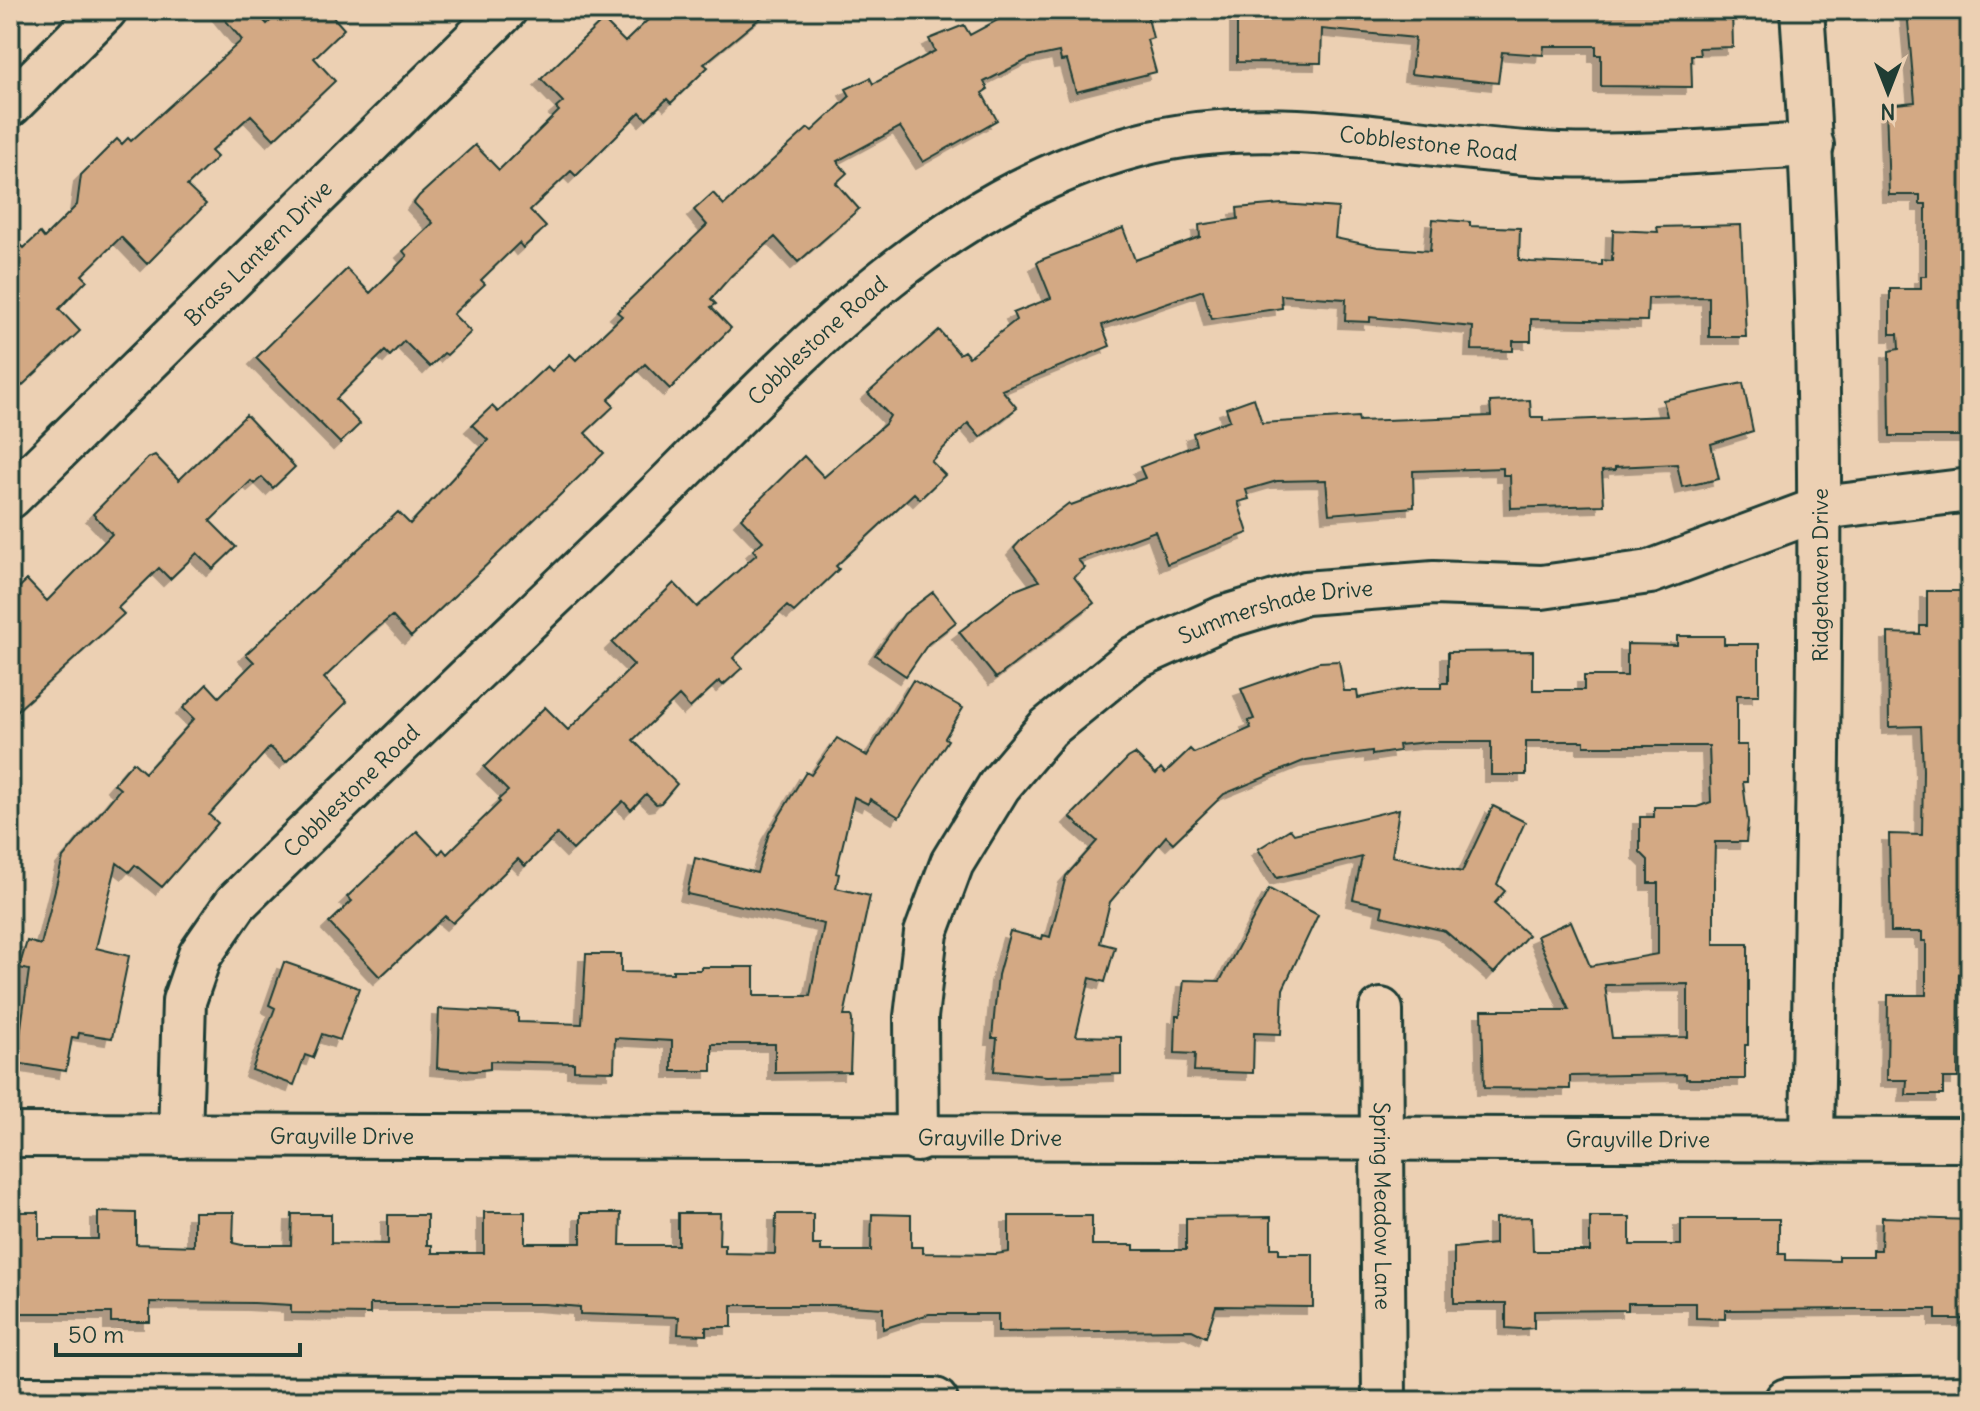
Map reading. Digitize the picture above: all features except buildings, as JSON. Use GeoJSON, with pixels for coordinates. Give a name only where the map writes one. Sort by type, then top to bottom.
{"type":"FeatureCollection","features":[{"type":"Feature","properties":{"kind":"main road"},"geometry":{"type":"LineString","coordinates":[[1787,1401],[1970,1398]]}},
{"type":"Feature","properties":{"kind":"main road"},"geometry":{"type":"LineString","coordinates":[[10,1399],[935,1401]]}},
{"type":"Feature","properties":{"kind":"street"},"geometry":{"type":"LineString","coordinates":[[10,105],[105,10]]}},
{"type":"Feature","properties":{"kind":"street","name":"Brass Lantern Drive"},"geometry":{"type":"LineString","coordinates":[[10,497],[505,10]]}},
{"type":"Feature","properties":{"kind":"street","name":"Ridgehaven Drive"},"geometry":{"type":"LineString","coordinates":[[1802,10],[1812,145],[1822,508],[1812,1140]]}},
{"type":"Feature","properties":{"kind":"street","name":"Cobblestone Road"},"geometry":{"type":"LineString","coordinates":[[180,1136],[184,1001],[200,955],[236,903],[687,467],[799,352],[888,275],[964,220],[1066,170],[1141,144],[1245,128],[1560,155],[1812,145]]}},
{"type":"Feature","properties":{"kind":"street","name":"Summershade Drive"},"geometry":{"type":"LineString","coordinates":[[917,1140],[916,1017],[926,933],[952,863],[999,786],[1048,728],[1134,658],[1225,617],[1305,593],[1434,583],[1542,587],[1650,572],[1822,508],[1970,490]]}},
{"type":"Feature","properties":{"kind":"street","name":"Spring Meadow Lane"},"geometry":{"type":"LineString","coordinates":[[1381,1010],[1384,1401]]}},
{"type":"Feature","properties":{"kind":"street","name":"Grayville Drive"},"geometry":{"type":"LineString","coordinates":[[10,1135],[917,1140],[1970,1140]]}}]}
